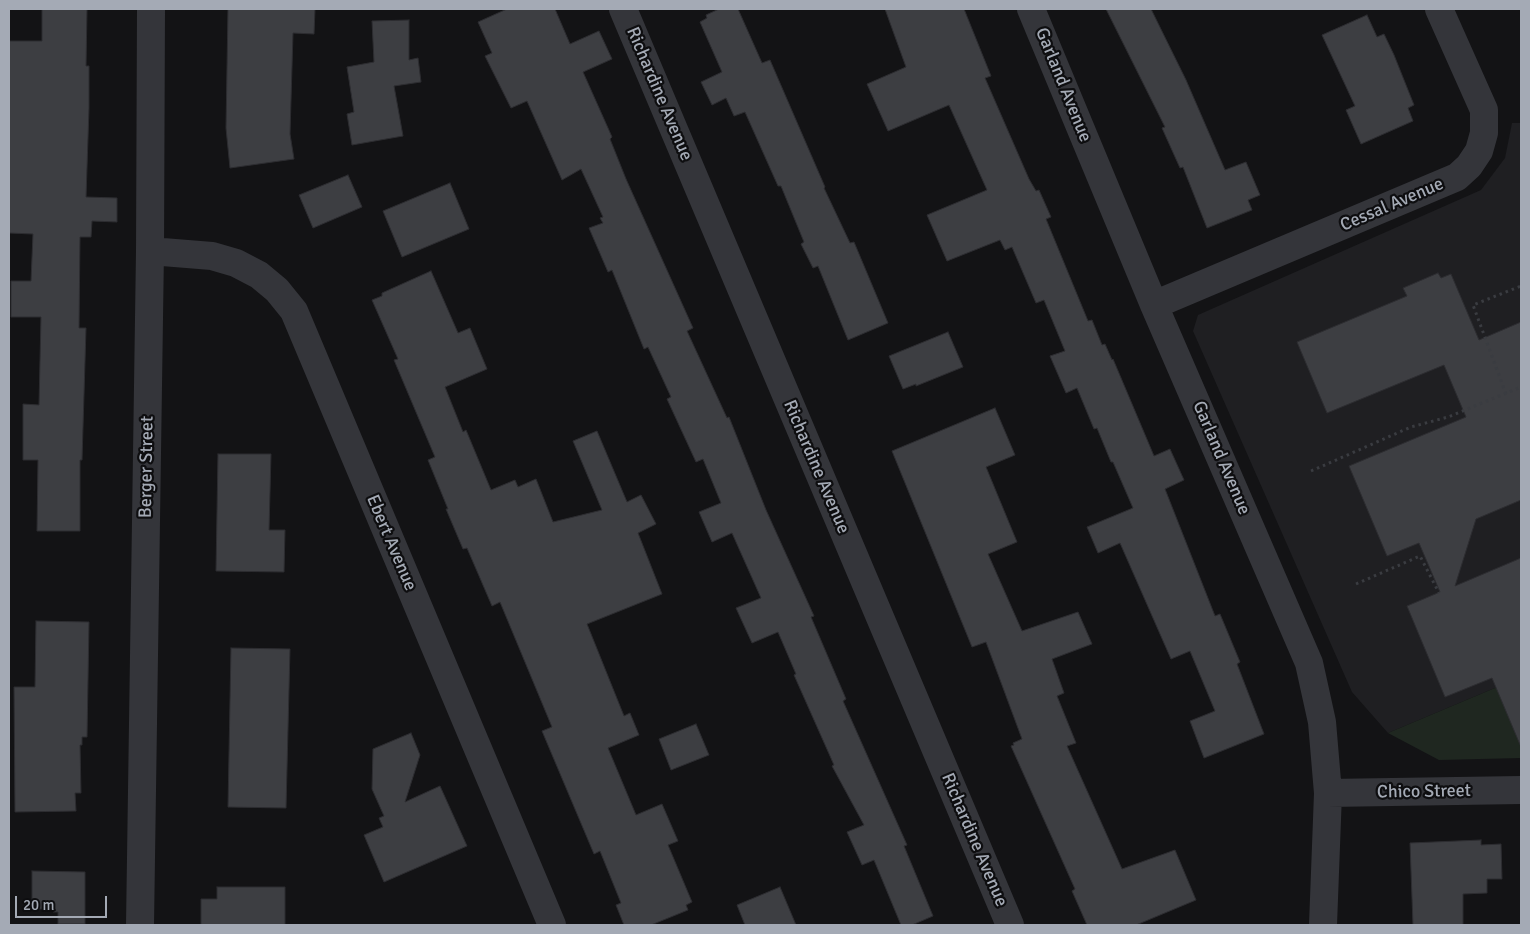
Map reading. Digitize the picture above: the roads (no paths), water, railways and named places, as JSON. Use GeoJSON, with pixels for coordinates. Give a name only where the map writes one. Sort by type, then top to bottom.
{"type":"FeatureCollection","features":[{"type":"Feature","properties":{"kind":"street","name":"Berger Street"},"geometry":{"type":"LineString","coordinates":[[140,925],[150,251],[151,9]]}},
{"type":"Feature","properties":{"kind":"street","name":"Richardine Avenue"},"geometry":{"type":"LineString","coordinates":[[623,9],[1010,925]]}},
{"type":"Feature","properties":{"kind":"street","name":"Garland Avenue"},"geometry":{"type":"LineString","coordinates":[[1031,9],[1154,305],[1308,663],[1322,722],[1328,793],[1323,925]]}},
{"type":"Feature","properties":{"kind":"street","name":"Cessal Avenue"},"geometry":{"type":"LineString","coordinates":[[1154,305],[1458,177],[1469,166],[1479,151],[1484,132],[1484,110],[1439,9]]}},
{"type":"Feature","properties":{"kind":"street","name":"Ebert Avenue"},"geometry":{"type":"LineString","coordinates":[[150,251],[212,256],[236,263],[278,290],[294,311],[552,925]]}},
{"type":"Feature","properties":{"kind":"street","name":"Chico Street"},"geometry":{"type":"LineString","coordinates":[[1328,793],[1521,790]]}}]}
